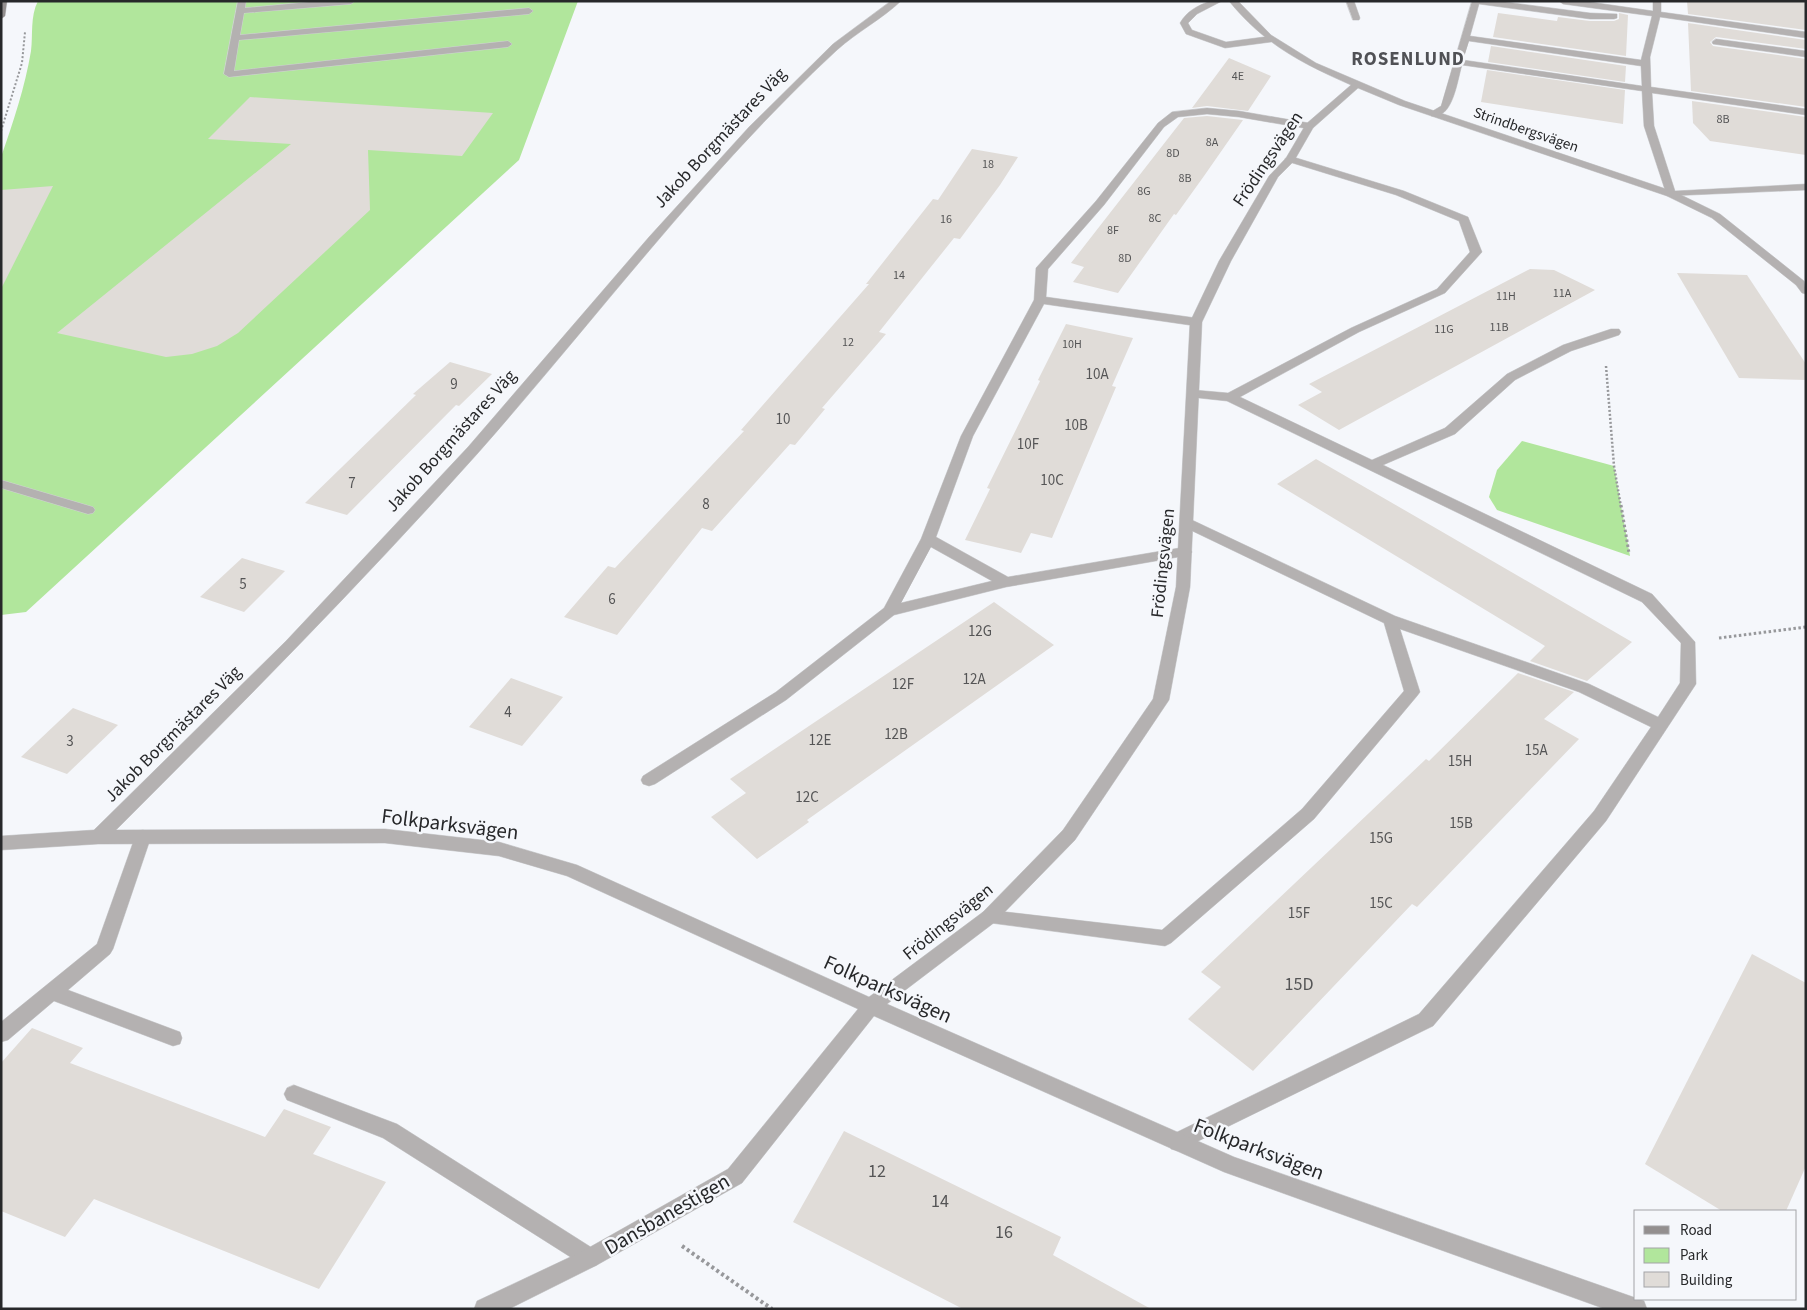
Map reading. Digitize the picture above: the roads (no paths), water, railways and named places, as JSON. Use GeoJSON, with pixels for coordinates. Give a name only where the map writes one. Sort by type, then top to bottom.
{"type":"FeatureCollection","features":[{"type":"Feature","properties":{"kind":"street"},"geometry":{"type":"LineString","coordinates":[[1,16],[3,1]]}},
{"type":"Feature","properties":{"kind":"street"},"geometry":{"type":"LineString","coordinates":[[242,1],[228,74],[508,44]]}},
{"type":"Feature","properties":{"kind":"street"},"geometry":{"type":"LineString","coordinates":[[241,11],[351,1]]}},
{"type":"Feature","properties":{"kind":"street","name":"Jakob Borgmästares Väg"},"geometry":{"type":"LineString","coordinates":[[98,837],[291,645],[473,450],[653,239],[752,129],[836,46],[897,1]]}},
{"type":"Feature","properties":{"kind":"street"},"geometry":{"type":"LineString","coordinates":[[1218,1],[1194,11],[1188,16],[1184,23],[1189,32],[1226,45],[1271,39]]}},
{"type":"Feature","properties":{"kind":"street","name":"Strindbergsvägen"},"geometry":{"type":"LineString","coordinates":[[1233,1],[1271,39],[1313,65],[1434,114],[1671,194],[1716,216],[1800,283],[1806,291]]}},
{"type":"Feature","properties":{"kind":"street"},"geometry":{"type":"LineString","coordinates":[[1350,1],[1356,18]]}},
{"type":"Feature","properties":{"kind":"street"},"geometry":{"type":"LineString","coordinates":[[1434,114],[1445,107],[1476,1],[1590,16],[1657,14]]}},
{"type":"Feature","properties":{"kind":"street"},"geometry":{"type":"LineString","coordinates":[[1563,1],[1806,36]]}},
{"type":"Feature","properties":{"kind":"street"},"geometry":{"type":"LineString","coordinates":[[1657,1],[1657,14],[1645,57],[1649,126],[1671,194],[1806,187]]}},
{"type":"Feature","properties":{"kind":"street"},"geometry":{"type":"LineString","coordinates":[[236,38],[528,10]]}},
{"type":"Feature","properties":{"kind":"street"},"geometry":{"type":"LineString","coordinates":[[1464,38],[1646,64]]}},
{"type":"Feature","properties":{"kind":"street"},"geometry":{"type":"LineString","coordinates":[[1716,42],[1806,54]]}},
{"type":"Feature","properties":{"kind":"street"},"geometry":{"type":"LineString","coordinates":[[1457,62],[1806,112]]}},
{"type":"Feature","properties":{"kind":"street","name":"Frödingsvägen"},"geometry":{"type":"LineString","coordinates":[[871,1006],[989,917],[1069,835],[1161,700],[1184,587],[1196,322],[1225,261],[1274,176],[1290,159],[1309,126],[1357,84]]}},
{"type":"Feature","properties":{"kind":"street"},"geometry":{"type":"LineString","coordinates":[[649,780],[781,696],[889,610],[928,539],[967,436],[1040,300],[1042,268],[1100,203],[1161,125],[1175,114],[1207,111],[1239,114],[1309,126]]}},
{"type":"Feature","properties":{"kind":"street"},"geometry":{"type":"LineString","coordinates":[[1230,397],[1356,330],[1441,291],[1476,252],[1464,219],[1400,192],[1290,159]]}},
{"type":"Feature","properties":{"kind":"street"},"geometry":{"type":"LineString","coordinates":[[1040,300],[1196,322]]}},
{"type":"Feature","properties":{"kind":"street"},"geometry":{"type":"LineString","coordinates":[[1372,465],[1450,431],[1511,378],[1567,348],[1609,334]]}},
{"type":"Feature","properties":{"kind":"street"},"geometry":{"type":"LineString","coordinates":[[1178,1142],[1426,1020],[1600,816],[1688,684],[1688,642],[1648,598],[1230,397],[1194,394]]}},
{"type":"Feature","properties":{"kind":"street"},"geometry":{"type":"LineString","coordinates":[[1,484],[88,510]]}},
{"type":"Feature","properties":{"kind":"street"},"geometry":{"type":"LineString","coordinates":[[1187,523],[1390,620],[1584,688],[1660,725]]}},
{"type":"Feature","properties":{"kind":"street"},"geometry":{"type":"LineString","coordinates":[[928,539],[1006,582]]}},
{"type":"Feature","properties":{"kind":"street"},"geometry":{"type":"LineString","coordinates":[[889,610],[1006,582],[1185,552]]}},
{"type":"Feature","properties":{"kind":"street"},"geometry":{"type":"LineString","coordinates":[[989,917],[1165,938],[1308,814],[1412,692],[1390,620]]}},
{"type":"Feature","properties":{"kind":"street","name":"Folkparksvägen"},"geometry":{"type":"LineString","coordinates":[[98,837],[385,836],[499,849],[571,870],[871,1006],[1231,1165],[1636,1309]]}},
{"type":"Feature","properties":{"kind":"street"},"geometry":{"type":"LineString","coordinates":[[1,844],[98,837]]}},
{"type":"Feature","properties":{"kind":"street"},"geometry":{"type":"LineString","coordinates":[[1,1034],[104,949],[144,837]]}},
{"type":"Feature","properties":{"kind":"street"},"geometry":{"type":"LineString","coordinates":[[52,992],[173,1038]]}},
{"type":"Feature","properties":{"kind":"street","name":"Dansbanestigen"},"geometry":{"type":"LineString","coordinates":[[485,1309],[590,1258],[735,1176],[871,1006]]}},
{"type":"Feature","properties":{"kind":"street"},"geometry":{"type":"LineString","coordinates":[[294,1094],[390,1131],[590,1258]]}},
{"type":"Feature","properties":{"kind":"district","name":"ROSENLUND"},"geometry":{"type":"Point","coordinates":[1408,59]}}]}
